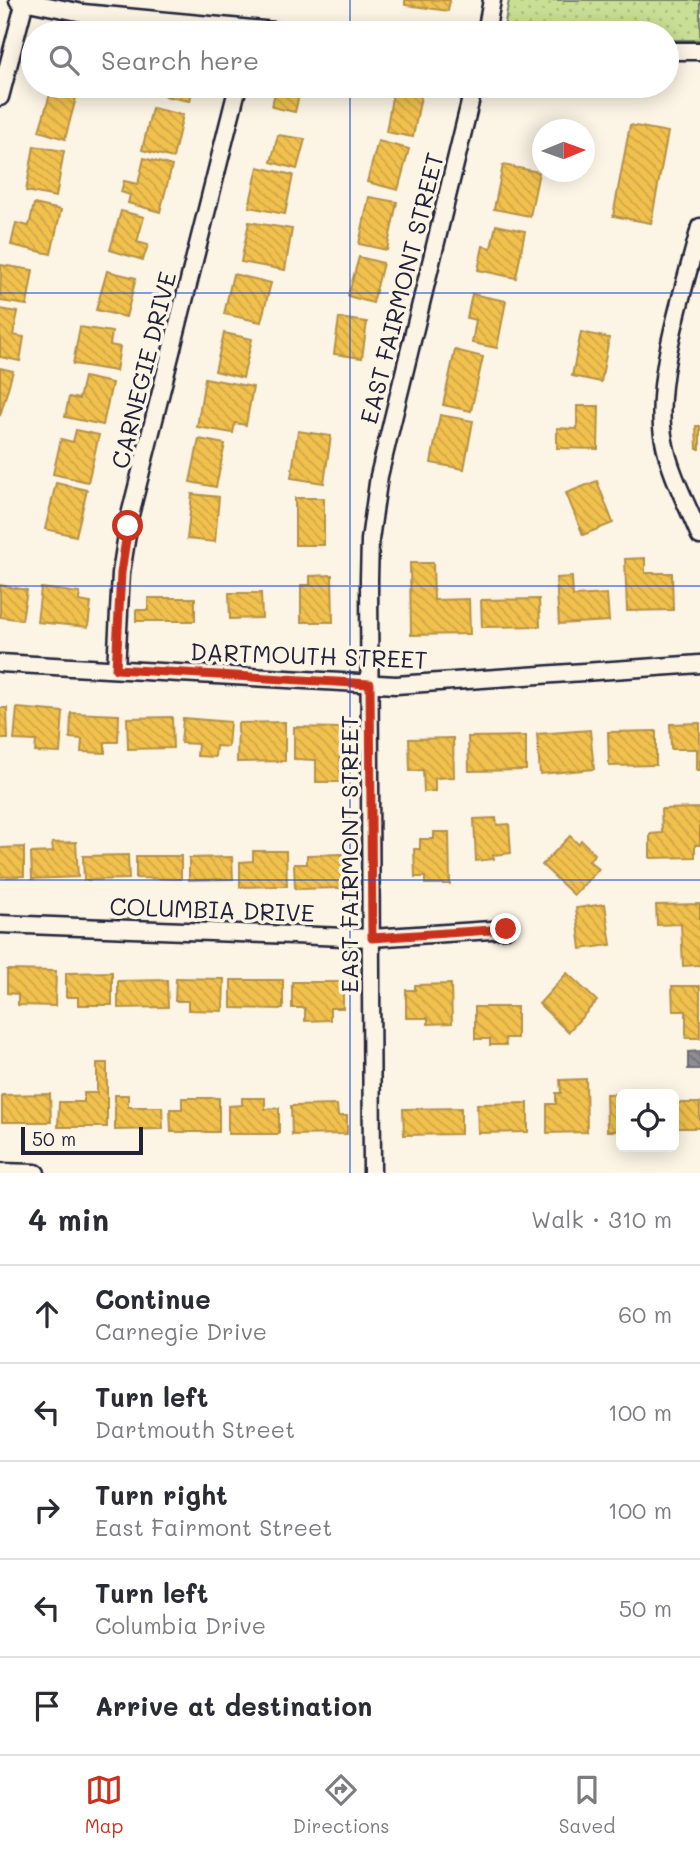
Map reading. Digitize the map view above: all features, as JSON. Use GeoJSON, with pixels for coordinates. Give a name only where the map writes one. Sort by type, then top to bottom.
{"type":"FeatureCollection","features":[{"type":"Feature","properties":{"kind":"street"},"geometry":{"type":"LineString","coordinates":[[488,21],[492,0]]}},
{"type":"Feature","properties":{"kind":"street"},"geometry":{"type":"LineString","coordinates":[[0,97],[22,1],[83,13],[158,21]]}},
{"type":"Feature","properties":{"kind":"street"},"geometry":{"type":"LineString","coordinates":[[679,51],[700,51]]}},
{"type":"Feature","properties":{"kind":"street","name":"CARNEGIE DRIVE"},"geometry":{"type":"LineString","coordinates":[[116,669],[121,573],[130,515],[235,98]]}},
{"type":"Feature","properties":{"kind":"street","name":"EAST FAIRMONT STREET"},"geometry":{"type":"LineString","coordinates":[[372,1173],[370,540],[376,492],[471,98]]}},
{"type":"Feature","properties":{"kind":"street"},"geometry":{"type":"LineString","coordinates":[[700,227],[667,359],[662,405],[666,449],[700,536]]}},
{"type":"Feature","properties":{"kind":"street","name":"DARTMOUTH STREET"},"geometry":{"type":"LineString","coordinates":[[0,663],[406,685],[700,664]]}},
{"type":"Feature","properties":{"kind":"street","name":"COLUMBIA DRIVE"},"geometry":{"type":"LineString","coordinates":[[0,924],[372,938],[506,929]]}},
{"type":"Feature","properties":{"kind":"street"},"geometry":{"type":"LineString","coordinates":[[0,1172],[36,1173]]}},
{"type":"Feature","properties":{"kind":"green space"},"geometry":{"type":"Polygon","coordinates":[[[509,0],[700,0],[700,40],[679,40],[679,21],[505,21],[509,0]]]}},
{"type":"Feature","properties":{"kind":"building: Homes"},"geometry":{"type":"Polygon","coordinates":[[[405,0],[450,0],[448,11],[405,5],[405,0]]]}},
{"type":"Feature","properties":{"kind":"building: Homes"},"geometry":{"type":"Polygon","coordinates":[[[49,98],[76,98],[65,139],[39,131],[49,98]]]}},
{"type":"Feature","properties":{"kind":"building: Homes"},"geometry":{"type":"Polygon","coordinates":[[[274,98],[298,98],[295,112],[272,107],[274,98]]]}},
{"type":"Feature","properties":{"kind":"building: Homes"},"geometry":{"type":"Polygon","coordinates":[[[392,98],[421,98],[413,137],[386,132],[392,98]]]}},
{"type":"Feature","properties":{"kind":"building: Homes"},"geometry":{"type":"Polygon","coordinates":[[[152,108],[183,115],[173,158],[142,150],[152,108]]]}},
{"type":"Feature","properties":{"kind":"building: Homes"},"geometry":{"type":"Polygon","coordinates":[[[630,125],[668,132],[651,223],[613,216],[630,125]]]}},
{"type":"Feature","properties":{"kind":"building: Homes"},"geometry":{"type":"Polygon","coordinates":[[[278,135],[305,139],[297,169],[271,162],[278,135]]]}},
{"type":"Feature","properties":{"kind":"building: Homes"},"geometry":{"type":"Polygon","coordinates":[[[378,141],[409,149],[398,190],[367,182],[378,141]]]}},
{"type":"Feature","properties":{"kind":"building: Homes"},"geometry":{"type":"Polygon","coordinates":[[[34,146],[64,151],[56,197],[26,191],[34,146]]]}},
{"type":"Feature","properties":{"kind":"building: Homes"},"geometry":{"type":"Polygon","coordinates":[[[144,158],[172,166],[160,212],[128,203],[130,195],[121,192],[124,181],[138,184],[144,158]]]}},
{"type":"Feature","properties":{"kind":"building: Homes"},"geometry":{"type":"Polygon","coordinates":[[[503,165],[532,171],[532,182],[537,182],[530,216],[494,209],[503,165]]]}},
{"type":"Feature","properties":{"kind":"building: Homes"},"geometry":{"type":"Polygon","coordinates":[[[258,167],[293,175],[285,214],[249,207],[258,167]]]}},
{"type":"Feature","properties":{"kind":"building: Homes"},"geometry":{"type":"Polygon","coordinates":[[[369,197],[397,202],[387,250],[359,244],[369,197]]]}},
{"type":"Feature","properties":{"kind":"building: Homes"},"geometry":{"type":"Polygon","coordinates":[[[34,204],[61,210],[51,254],[11,245],[16,223],[29,226],[34,204]]]}},
{"type":"Feature","properties":{"kind":"building: Homes"},"geometry":{"type":"Polygon","coordinates":[[[121,211],[144,217],[137,242],[148,245],[143,260],[110,250],[121,211]]]}},
{"type":"Feature","properties":{"kind":"building: Homes"},"geometry":{"type":"Polygon","coordinates":[[[249,222],[292,229],[285,270],[241,262],[249,222]]]}},
{"type":"Feature","properties":{"kind":"building: Homes"},"geometry":{"type":"Polygon","coordinates":[[[496,225],[525,231],[516,278],[478,270],[483,246],[491,248],[496,225]]]}},
{"type":"Feature","properties":{"kind":"building: Homes"},"geometry":{"type":"Polygon","coordinates":[[[359,257],[383,263],[373,303],[348,296],[359,257]]]}},
{"type":"Feature","properties":{"kind":"building: Homes"},"geometry":{"type":"Polygon","coordinates":[[[1,265],[33,270],[27,305],[0,301],[1,265]]]}},
{"type":"Feature","properties":{"kind":"building: Homes"},"geometry":{"type":"Polygon","coordinates":[[[107,271],[136,278],[126,317],[96,310],[107,271]]]}},
{"type":"Feature","properties":{"kind":"building: Homes"},"geometry":{"type":"Polygon","coordinates":[[[233,274],[271,283],[261,322],[224,314],[233,274]]]}},
{"type":"Feature","properties":{"kind":"building: Homes"},"geometry":{"type":"Polygon","coordinates":[[[472,294],[506,301],[497,348],[472,343],[476,320],[467,318],[472,294]]]}},
{"type":"Feature","properties":{"kind":"building: Homes"},"geometry":{"type":"Polygon","coordinates":[[[0,309],[18,312],[13,335],[24,337],[20,361],[0,357],[0,309]]]}},
{"type":"Feature","properties":{"kind":"building: Homes"},"geometry":{"type":"Polygon","coordinates":[[[339,318],[367,322],[362,358],[334,354],[339,318]]]}},
{"type":"Feature","properties":{"kind":"building: Homes"},"geometry":{"type":"Polygon","coordinates":[[[80,327],[112,332],[110,345],[120,347],[116,371],[73,364],[80,327]]]}},
{"type":"Feature","properties":{"kind":"building: Homes"},"geometry":{"type":"Polygon","coordinates":[[[581,332],[609,338],[601,382],[572,376],[581,332]]]}},
{"type":"Feature","properties":{"kind":"building: Homes"},"geometry":{"type":"Polygon","coordinates":[[[224,333],[252,339],[243,378],[215,371],[224,333]]]}},
{"type":"Feature","properties":{"kind":"building: Homes"},"geometry":{"type":"Polygon","coordinates":[[[455,350],[483,357],[471,411],[443,405],[455,350]]]}},
{"type":"Feature","properties":{"kind":"building: Homes"},"geometry":{"type":"Polygon","coordinates":[[[0,368],[13,371],[0,416],[0,368]]]}},
{"type":"Feature","properties":{"kind":"building: Homes"},"geometry":{"type":"Polygon","coordinates":[[[84,377],[112,383],[103,425],[65,417],[69,397],[79,399],[84,377]]]}},
{"type":"Feature","properties":{"kind":"building: Homes"},"geometry":{"type":"Polygon","coordinates":[[[205,378],[253,387],[246,425],[235,423],[233,433],[197,427],[205,378]]]}},
{"type":"Feature","properties":{"kind":"building: Homes"},"geometry":{"type":"Polygon","coordinates":[[[577,406],[599,406],[598,449],[557,448],[557,428],[577,429],[577,406]]]}},
{"type":"Feature","properties":{"kind":"building: Homes"},"geometry":{"type":"Polygon","coordinates":[[[440,415],[473,421],[464,469],[431,463],[440,415]]]}},
{"type":"Feature","properties":{"kind":"building: Homes"},"geometry":{"type":"Polygon","coordinates":[[[696,426],[700,426],[700,449],[697,449],[696,426]]]}},
{"type":"Feature","properties":{"kind":"building: Homes"},"geometry":{"type":"Polygon","coordinates":[[[76,430],[99,435],[88,482],[53,474],[61,439],[73,442],[76,430]]]}},
{"type":"Feature","properties":{"kind":"building: Homes"},"geometry":{"type":"Polygon","coordinates":[[[298,431],[331,436],[324,483],[291,478],[298,431]]]}},
{"type":"Feature","properties":{"kind":"building: Homes"},"geometry":{"type":"Polygon","coordinates":[[[199,439],[225,444],[216,487],[190,482],[199,439]]]}},
{"type":"Feature","properties":{"kind":"building: Homes"},"geometry":{"type":"Polygon","coordinates":[[[597,481],[613,523],[583,535],[566,493],[597,481]]]}},
{"type":"Feature","properties":{"kind":"building: Homes"},"geometry":{"type":"Polygon","coordinates":[[[56,483],[87,490],[76,536],[45,529],[56,483]]]}},
{"type":"Feature","properties":{"kind":"building: Homes"},"geometry":{"type":"Polygon","coordinates":[[[192,494],[219,497],[215,542],[187,539],[192,494]]]}},
{"type":"Feature","properties":{"kind":"building: Homes"},"geometry":{"type":"Polygon","coordinates":[[[295,498],[324,498],[324,545],[295,545],[295,498]]]}},
{"type":"Feature","properties":{"kind":"building: Homes"},"geometry":{"type":"Polygon","coordinates":[[[645,558],[645,573],[672,573],[673,610],[627,611],[625,559],[645,558]]]}},
{"type":"Feature","properties":{"kind":"building: Homes"},"geometry":{"type":"Polygon","coordinates":[[[410,563],[433,563],[434,600],[469,599],[470,634],[411,635],[410,563]]]}},
{"type":"Feature","properties":{"kind":"building: Homes"},"geometry":{"type":"Polygon","coordinates":[[[332,575],[333,622],[301,622],[301,585],[310,585],[310,576],[332,575]]]}},
{"type":"Feature","properties":{"kind":"building: Homes"},"geometry":{"type":"Polygon","coordinates":[[[572,577],[573,596],[607,594],[609,621],[559,624],[556,578],[572,577]]]}},
{"type":"Feature","properties":{"kind":"building: Homes"},"geometry":{"type":"Polygon","coordinates":[[[0,585],[27,590],[22,620],[0,617],[0,585]]]}},
{"type":"Feature","properties":{"kind":"building: Homes"},"geometry":{"type":"Polygon","coordinates":[[[41,588],[80,593],[79,601],[91,603],[88,627],[37,622],[41,588]]]}},
{"type":"Feature","properties":{"kind":"building: Homes"},"geometry":{"type":"Polygon","coordinates":[[[229,593],[261,593],[262,618],[230,619],[229,593]]]}},
{"type":"Feature","properties":{"kind":"building: Homes"},"geometry":{"type":"Polygon","coordinates":[[[148,598],[195,598],[195,621],[136,621],[136,610],[148,610],[148,598]]]}},
{"type":"Feature","properties":{"kind":"building: Homes"},"geometry":{"type":"Polygon","coordinates":[[[539,599],[540,626],[482,627],[481,600],[539,599]]]}},
{"type":"Feature","properties":{"kind":"building: Homes"},"geometry":{"type":"Polygon","coordinates":[[[0,708],[7,708],[8,739],[0,739],[0,708]]]}},
{"type":"Feature","properties":{"kind":"building: Homes"},"geometry":{"type":"Polygon","coordinates":[[[17,708],[63,712],[60,753],[35,752],[36,741],[14,740],[17,708]]]}},
{"type":"Feature","properties":{"kind":"building: Homes"},"geometry":{"type":"Polygon","coordinates":[[[71,713],[119,715],[118,742],[105,742],[105,753],[81,752],[82,739],[70,738],[71,713]]]}},
{"type":"Feature","properties":{"kind":"building: Homes"},"geometry":{"type":"Polygon","coordinates":[[[172,717],[173,748],[128,749],[127,718],[172,717]]]}},
{"type":"Feature","properties":{"kind":"building: Homes"},"geometry":{"type":"Polygon","coordinates":[[[183,718],[230,722],[228,747],[216,746],[215,757],[197,756],[198,744],[181,743],[183,718]]]}},
{"type":"Feature","properties":{"kind":"building: Homes"},"geometry":{"type":"Polygon","coordinates":[[[285,722],[285,761],[237,762],[238,723],[285,722]]]}},
{"type":"Feature","properties":{"kind":"building: Homes"},"geometry":{"type":"Polygon","coordinates":[[[700,723],[700,770],[697,770],[697,749],[671,749],[670,724],[700,723]]]}},
{"type":"Feature","properties":{"kind":"building: Homes"},"geometry":{"type":"Polygon","coordinates":[[[294,727],[340,728],[340,782],[316,782],[316,760],[294,759],[294,727]]]}},
{"type":"Feature","properties":{"kind":"building: Homes"},"geometry":{"type":"Polygon","coordinates":[[[590,730],[594,769],[540,774],[537,734],[590,730]]]}},
{"type":"Feature","properties":{"kind":"building: Homes"},"geometry":{"type":"Polygon","coordinates":[[[656,731],[656,765],[609,766],[608,732],[656,731]]]}},
{"type":"Feature","properties":{"kind":"building: Homes"},"geometry":{"type":"Polygon","coordinates":[[[526,736],[526,770],[469,771],[468,737],[526,736]]]}},
{"type":"Feature","properties":{"kind":"building: Homes"},"geometry":{"type":"Polygon","coordinates":[[[453,738],[454,777],[435,778],[435,791],[424,792],[423,770],[410,771],[409,739],[453,738]]]}},
{"type":"Feature","properties":{"kind":"building: Homes"},"geometry":{"type":"Polygon","coordinates":[[[700,808],[700,845],[695,845],[695,857],[650,858],[650,834],[662,833],[661,809],[700,808]]]}},
{"type":"Feature","properties":{"kind":"building: Homes"},"geometry":{"type":"Polygon","coordinates":[[[496,818],[497,825],[509,824],[511,853],[476,861],[474,819],[496,818]]]}},
{"type":"Feature","properties":{"kind":"building: Homes"},"geometry":{"type":"Polygon","coordinates":[[[434,832],[449,832],[450,884],[425,884],[425,877],[415,877],[414,849],[420,849],[420,839],[434,839],[434,832]]]}},
{"type":"Feature","properties":{"kind":"building: Homes"},"geometry":{"type":"Polygon","coordinates":[[[570,836],[578,844],[581,840],[595,854],[589,861],[599,869],[574,895],[542,865],[570,836]]]}},
{"type":"Feature","properties":{"kind":"building: Homes"},"geometry":{"type":"Polygon","coordinates":[[[76,842],[78,877],[32,879],[31,853],[53,852],[52,843],[76,842]]]}},
{"type":"Feature","properties":{"kind":"building: Homes"},"geometry":{"type":"Polygon","coordinates":[[[24,847],[24,876],[0,877],[0,848],[24,847]]]}},
{"type":"Feature","properties":{"kind":"building: Homes"},"geometry":{"type":"Polygon","coordinates":[[[253,851],[286,851],[287,886],[240,887],[240,862],[253,861],[253,851]]]}},
{"type":"Feature","properties":{"kind":"building: Homes"},"geometry":{"type":"Polygon","coordinates":[[[343,854],[344,888],[295,889],[294,864],[307,864],[307,855],[343,854]]]}},
{"type":"Feature","properties":{"kind":"building: Homes"},"geometry":{"type":"Polygon","coordinates":[[[128,855],[129,879],[84,880],[83,856],[128,855]]]}},
{"type":"Feature","properties":{"kind":"building: Homes"},"geometry":{"type":"Polygon","coordinates":[[[136,856],[181,856],[181,879],[136,878],[136,856]]]}},
{"type":"Feature","properties":{"kind":"building: Homes"},"geometry":{"type":"Polygon","coordinates":[[[232,857],[233,879],[189,880],[189,858],[232,857]]]}},
{"type":"Feature","properties":{"kind":"building: Homes"},"geometry":{"type":"Polygon","coordinates":[[[605,904],[611,945],[581,949],[576,908],[605,904]]]}},
{"type":"Feature","properties":{"kind":"building: Homes"},"geometry":{"type":"Polygon","coordinates":[[[700,904],[700,965],[683,966],[681,924],[657,925],[656,905],[700,904]]]}},
{"type":"Feature","properties":{"kind":"building: Homes"},"geometry":{"type":"Polygon","coordinates":[[[7,970],[56,971],[55,1006],[18,1005],[18,994],[7,993],[7,970]]]}},
{"type":"Feature","properties":{"kind":"building: Homes"},"geometry":{"type":"Polygon","coordinates":[[[112,972],[112,1005],[78,1005],[78,997],[66,997],[66,973],[112,972]]]}},
{"type":"Feature","properties":{"kind":"building: Homes"},"geometry":{"type":"Polygon","coordinates":[[[567,973],[597,1001],[568,1032],[539,1004],[567,973]]]}},
{"type":"Feature","properties":{"kind":"building: Homes"},"geometry":{"type":"Polygon","coordinates":[[[176,978],[224,979],[223,1011],[188,1010],[188,1001],[175,1001],[176,978]]]}},
{"type":"Feature","properties":{"kind":"building: Homes"},"geometry":{"type":"Polygon","coordinates":[[[167,980],[168,1007],[118,1008],[118,981],[167,980]]]}},
{"type":"Feature","properties":{"kind":"building: Homes"},"geometry":{"type":"Polygon","coordinates":[[[231,980],[283,980],[283,1009],[231,1008],[231,980]]]}},
{"type":"Feature","properties":{"kind":"building: Homes"},"geometry":{"type":"Polygon","coordinates":[[[292,982],[343,982],[343,1008],[330,1008],[330,1020],[305,1021],[305,1008],[292,1008],[292,982]]]}},
{"type":"Feature","properties":{"kind":"building: Homes"},"geometry":{"type":"Polygon","coordinates":[[[451,984],[452,1023],[428,1024],[428,1018],[406,1018],[406,990],[415,990],[415,985],[451,984]]]}},
{"type":"Feature","properties":{"kind":"building: Homes"},"geometry":{"type":"Polygon","coordinates":[[[672,986],[700,986],[700,1038],[686,1038],[686,1011],[673,1011],[672,986]]]}},
{"type":"Feature","properties":{"kind":"building: Homes"},"geometry":{"type":"Polygon","coordinates":[[[475,1007],[517,1007],[517,1038],[505,1038],[506,1045],[490,1045],[490,1039],[475,1039],[475,1007]]]}},
{"type":"Feature","properties":{"kind":"building: Homes"},"geometry":{"type":"Polygon","coordinates":[[[97,1063],[107,1063],[107,1127],[58,1127],[59,1102],[84,1102],[84,1093],[97,1093],[97,1063]]]}},
{"type":"Feature","properties":{"kind":"building: Homes"},"geometry":{"type":"Polygon","coordinates":[[[586,1079],[587,1132],[547,1133],[547,1104],[556,1104],[556,1093],[561,1093],[560,1080],[586,1079]]]}},
{"type":"Feature","properties":{"kind":"building: Homes"},"geometry":{"type":"Polygon","coordinates":[[[50,1094],[51,1122],[2,1122],[2,1095],[50,1094]]]}},
{"type":"Feature","properties":{"kind":"building: Homes"},"geometry":{"type":"Polygon","coordinates":[[[606,1094],[616,1094],[616,1131],[607,1131],[606,1094]]]}},
{"type":"Feature","properties":{"kind":"building: Homes"},"geometry":{"type":"Polygon","coordinates":[[[115,1095],[128,1095],[128,1107],[162,1107],[163,1129],[115,1130],[115,1095]]]}},
{"type":"Feature","properties":{"kind":"building: Homes"},"geometry":{"type":"Polygon","coordinates":[[[182,1098],[219,1098],[219,1132],[171,1132],[170,1109],[182,1109],[182,1098]]]}},
{"type":"Feature","properties":{"kind":"building: Homes"},"geometry":{"type":"Polygon","coordinates":[[[242,1098],[265,1098],[265,1109],[279,1108],[279,1134],[228,1134],[228,1106],[242,1105],[242,1098]]]}},
{"type":"Feature","properties":{"kind":"building: Homes"},"geometry":{"type":"Polygon","coordinates":[[[528,1103],[528,1132],[478,1133],[477,1104],[528,1103]]]}},
{"type":"Feature","properties":{"kind":"building: Homes"},"geometry":{"type":"Polygon","coordinates":[[[679,1103],[700,1103],[700,1128],[679,1128],[679,1103]]]}},
{"type":"Feature","properties":{"kind":"building: Homes"},"geometry":{"type":"Polygon","coordinates":[[[337,1105],[338,1116],[347,1116],[347,1134],[292,1135],[291,1106],[337,1105]]]}},
{"type":"Feature","properties":{"kind":"building: Homes"},"geometry":{"type":"Polygon","coordinates":[[[461,1108],[461,1134],[404,1135],[403,1109],[461,1108]]]}},
{"type":"Feature","properties":{"kind":"building: Industry"},"geometry":{"type":"Polygon","coordinates":[[[700,1051],[700,1069],[688,1069],[688,1052],[700,1051]]]}},
{"type":"Feature","properties":{"kind":"route"},"geometry":{"type":"LineString","coordinates":[[128,526],[121,573],[116,669],[370,684],[372,938],[506,929]]}}]}
